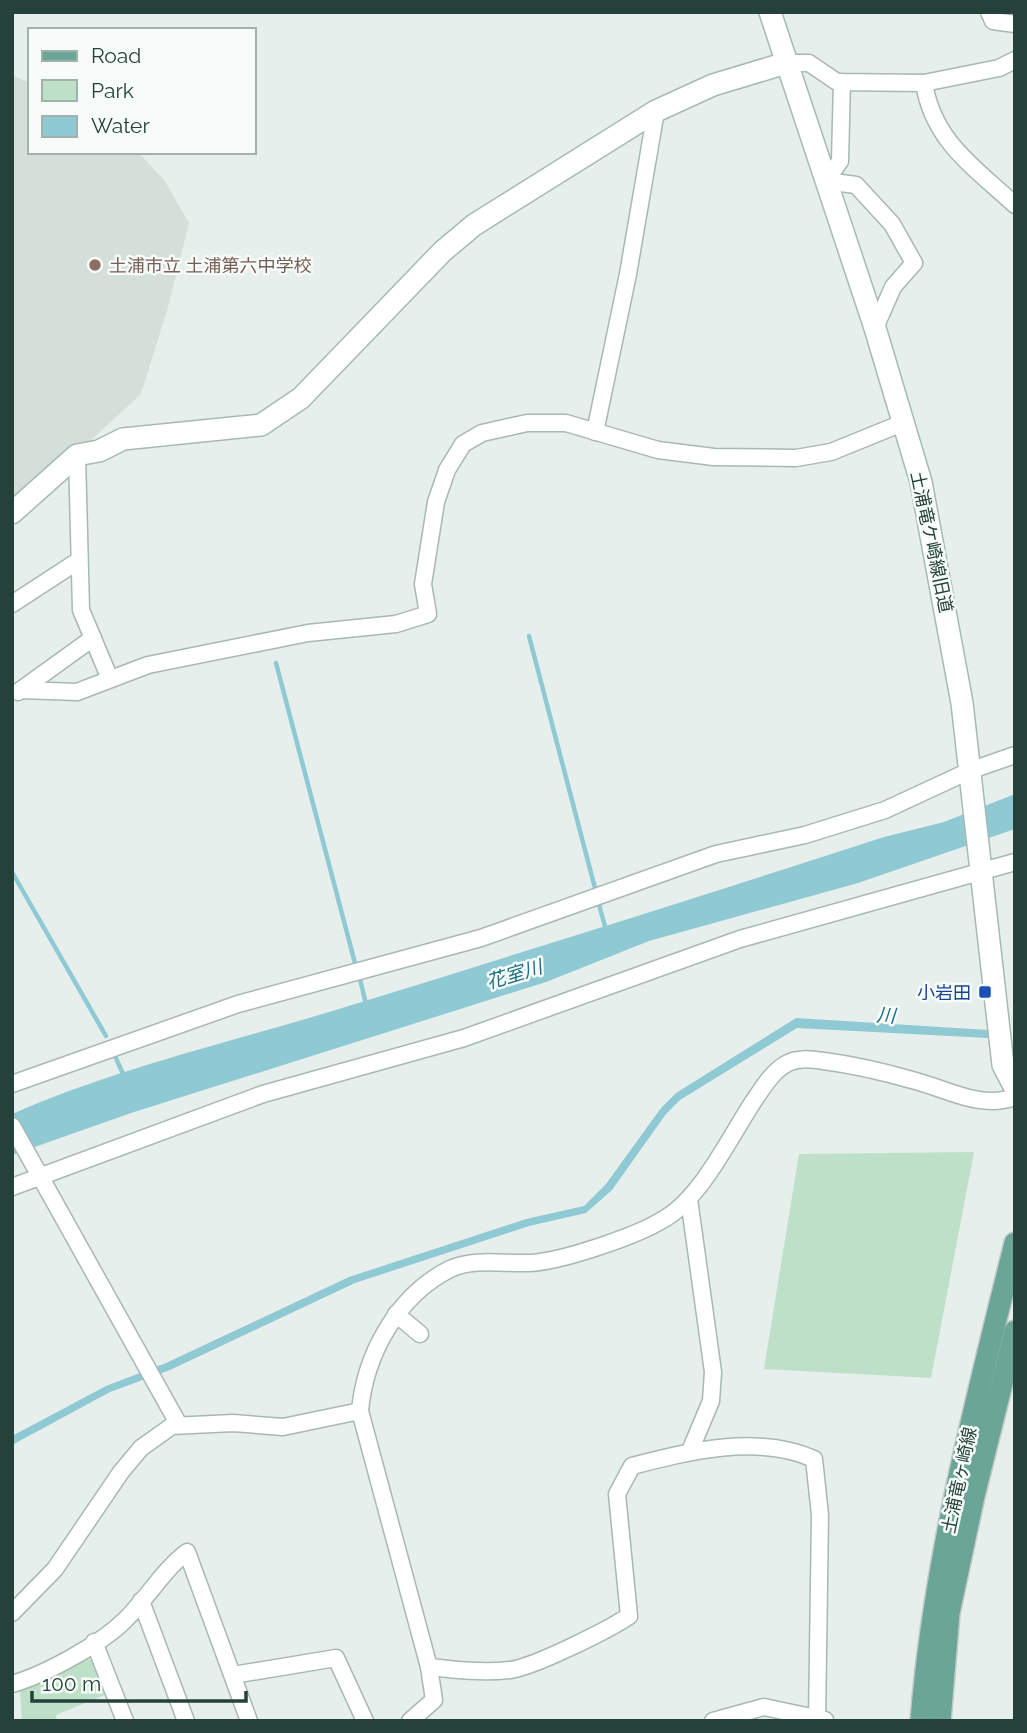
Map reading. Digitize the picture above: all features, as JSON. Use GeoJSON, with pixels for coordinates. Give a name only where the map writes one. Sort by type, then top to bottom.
{"type":"FeatureCollection","features":[{"type":"Feature","properties":{"kind":"main road","name":"土浦竜ヶ崎線"},"geometry":{"type":"LineString","coordinates":[[920,1721],[931,1613],[955,1491],[1015,1243]]}},
{"type":"Feature","properties":{"kind":"main road","name":"土浦竜ヶ崎線"},"geometry":{"type":"LineString","coordinates":[[940,1721],[949,1613],[974,1496],[1015,1331]]}},
{"type":"Feature","properties":{"kind":"street","name":"土浦竜ケ崎線旧道"},"geometry":{"type":"LineString","coordinates":[[770,12],[875,328],[921,482],[962,703],[1003,1065],[1015,1088]]}},
{"type":"Feature","properties":{"kind":"street"},"geometry":{"type":"LineString","coordinates":[[989,12],[993,20],[1015,24]]}},
{"type":"Feature","properties":{"kind":"street"},"geometry":{"type":"LineString","coordinates":[[12,513],[77,456],[99,451],[123,439],[261,425],[300,398],[443,251],[474,225],[656,111],[713,86],[786,63],[809,64],[842,82],[924,82],[999,68],[1015,60]]}},
{"type":"Feature","properties":{"kind":"street"},"geometry":{"type":"LineString","coordinates":[[842,82],[840,161],[826,181],[856,186],[892,224],[914,263],[893,287],[875,328]]}},
{"type":"Feature","properties":{"kind":"street"},"geometry":{"type":"LineString","coordinates":[[924,82],[928,104],[945,137],[1015,205]]}},
{"type":"Feature","properties":{"kind":"street"},"geometry":{"type":"LineString","coordinates":[[595,432],[628,274],[656,111]]}},
{"type":"Feature","properties":{"kind":"street"},"geometry":{"type":"LineString","coordinates":[[17,692],[78,692],[110,679],[175,660],[308,633],[396,624],[428,614],[423,584],[436,502],[447,470],[463,444],[500,427],[527,423],[566,424],[658,450],[714,457],[796,458],[831,452],[905,422]]}},
{"type":"Feature","properties":{"kind":"street"},"geometry":{"type":"LineString","coordinates":[[77,456],[81,610],[110,679]]}},
{"type":"Feature","properties":{"kind":"street"},"geometry":{"type":"LineString","coordinates":[[12,604],[78,561]]}},
{"type":"Feature","properties":{"kind":"street"},"geometry":{"type":"LineString","coordinates":[[17,692],[93,638]]}},
{"type":"Feature","properties":{"kind":"street"},"geometry":{"type":"LineString","coordinates":[[12,1084],[238,1004],[481,938],[716,854],[805,835],[885,810],[1015,755]]}},
{"type":"Feature","properties":{"kind":"street"},"geometry":{"type":"LineString","coordinates":[[12,1187],[262,1094],[464,1038],[740,939],[980,866],[1015,862]]}},
{"type":"Feature","properties":{"kind":"street"},"geometry":{"type":"LineString","coordinates":[[410,1721],[434,1700],[429,1667],[360,1411],[362,1390],[384,1333],[413,1295],[452,1268],[485,1263],[532,1263],[580,1253],[664,1220],[689,1199],[767,1082],[788,1063],[806,1059],[844,1064],[915,1080],[968,1099],[1015,1097]]}},
{"type":"Feature","properties":{"kind":"street"},"geometry":{"type":"LineString","coordinates":[[12,1126],[178,1425]]}},
{"type":"Feature","properties":{"kind":"street"},"geometry":{"type":"LineString","coordinates":[[689,1199],[713,1372],[711,1401],[690,1451]]}},
{"type":"Feature","properties":{"kind":"street"},"geometry":{"type":"LineString","coordinates":[[396,1314],[420,1334]]}},
{"type":"Feature","properties":{"kind":"street"},"geometry":{"type":"LineString","coordinates":[[12,1614],[55,1569],[121,1472],[141,1448],[178,1425],[233,1423],[283,1427],[360,1411]]}},
{"type":"Feature","properties":{"kind":"street"},"geometry":{"type":"LineString","coordinates":[[429,1667],[464,1671],[513,1670],[609,1630],[629,1616],[617,1494],[632,1466],[690,1451],[744,1447],[791,1449],[814,1459],[820,1515],[821,1719],[764,1707],[713,1721]]}},
{"type":"Feature","properties":{"kind":"street"},"geometry":{"type":"LineString","coordinates":[[12,1684],[37,1677],[124,1621],[175,1561],[187,1552],[250,1721]]}},
{"type":"Feature","properties":{"kind":"street"},"geometry":{"type":"LineString","coordinates":[[141,1601],[186,1721]]}},
{"type":"Feature","properties":{"kind":"street"},"geometry":{"type":"LineString","coordinates":[[94,1642],[125,1721]]}},
{"type":"Feature","properties":{"kind":"street"},"geometry":{"type":"LineString","coordinates":[[233,1675],[336,1658],[365,1721]]}},
{"type":"Feature","properties":{"kind":"shaded area","name":"土浦市立 土浦第六中学校"},"geometry":{"type":"Polygon","coordinates":[[[12,75],[28,82],[28,154],[140,154],[164,180],[189,223],[168,307],[141,394],[12,513],[12,75]]]}},
{"type":"Feature","properties":{"kind":"green space"},"geometry":{"type":"Polygon","coordinates":[[[974,1152],[931,1378],[764,1369],[799,1154],[974,1152]]]}},
{"type":"Feature","properties":{"kind":"green space"},"geometry":{"type":"Polygon","coordinates":[[[82,1655],[93,1661],[105,1695],[56,1715],[57,1721],[22,1721],[20,1691],[50,1678],[82,1655]]]}},
{"type":"Feature","properties":{"kind":"water","name":"花室川"},"geometry":{"type":"Polygon","coordinates":[[[1015,794],[1015,829],[858,883],[649,941],[546,982],[131,1113],[12,1155],[12,1114],[51,1098],[169,1058],[329,1012],[884,837],[944,822],[1015,794]]]}},
{"type":"Feature","properties":{"kind":"water"},"geometry":{"type":"Polygon","coordinates":[[[796,1018],[988,1030],[988,1038],[797,1028],[680,1100],[666,1114],[612,1190],[586,1213],[529,1226],[355,1283],[170,1370],[110,1392],[12,1445],[12,1436],[106,1386],[166,1363],[349,1277],[526,1219],[584,1206],[606,1184],[661,1108],[676,1093],[796,1018]]]}},
{"type":"Feature","properties":{"kind":"waterway"},"geometry":{"type":"LineString","coordinates":[[529,636],[596,892]]}},
{"type":"Feature","properties":{"kind":"waterway"},"geometry":{"type":"LineString","coordinates":[[276,663],[356,967]]}},
{"type":"Feature","properties":{"kind":"waterway"},"geometry":{"type":"LineString","coordinates":[[12,872],[106,1036]]}},
{"type":"Feature","properties":{"kind":"waterway"},"geometry":{"type":"LineString","coordinates":[[598,901],[606,930]]}},
{"type":"Feature","properties":{"kind":"waterway"},"geometry":{"type":"LineString","coordinates":[[359,975],[366,1004]]}},
{"type":"Feature","properties":{"kind":"waterway"},"geometry":{"type":"LineString","coordinates":[[114,1054],[124,1076]]}},
{"type":"Feature","properties":{"kind":"place","name":"土浦市立 土浦第六中学校"},"geometry":{"type":"Point","coordinates":[95,265]}},
{"type":"Feature","properties":{"kind":"place","name":"小岩田"},"geometry":{"type":"Point","coordinates":[985,992]}},
{"type":"Feature","properties":{"kind":"water label","name":"川"},"geometry":{"type":"Point","coordinates":[886,1015]}}]}
